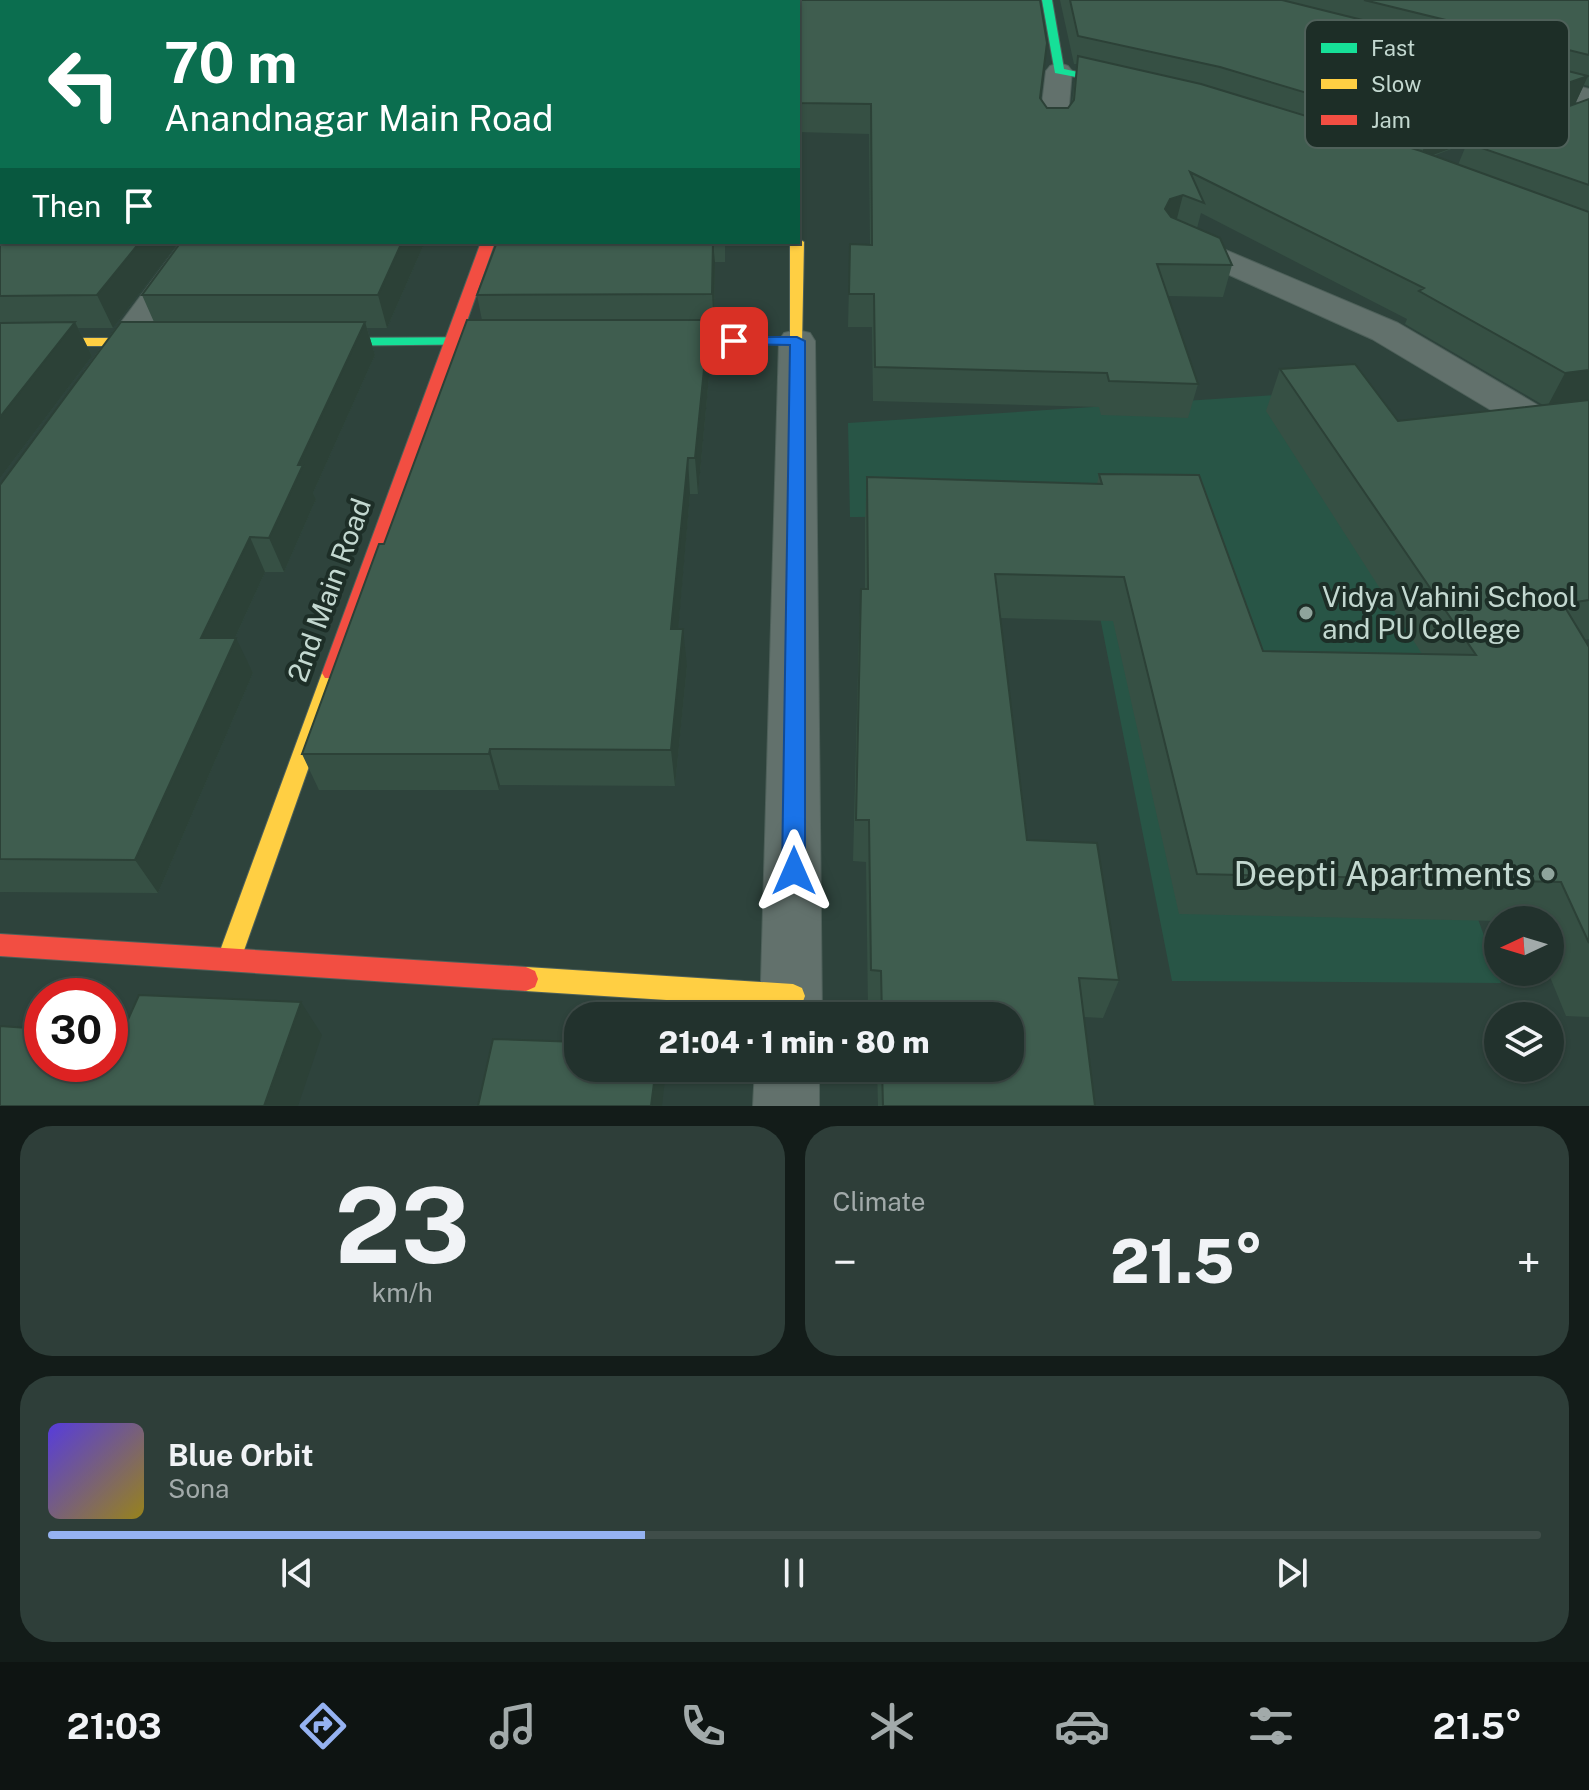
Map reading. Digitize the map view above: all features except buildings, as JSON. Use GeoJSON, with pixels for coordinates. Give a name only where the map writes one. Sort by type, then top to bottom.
{"type":"FeatureCollection","features":[{"type":"Feature","properties":{"kind":"street"},"geometry":{"type":"LineString","coordinates":[[1047,0],[1059,71],[1053,128]]}},
{"type":"Feature","properties":{"kind":"street"},"geometry":{"type":"LineString","coordinates":[[1059,71],[1149,91]]}},
{"type":"Feature","properties":{"kind":"street"},"geometry":{"type":"LineString","coordinates":[[1569,92],[1589,97]]}},
{"type":"Feature","properties":{"kind":"street"},"geometry":{"type":"LineString","coordinates":[[1569,119],[1589,111]]}},
{"type":"Feature","properties":{"kind":"street"},"geometry":{"type":"LineString","coordinates":[[1176,239],[1385,331],[1540,423]]}},
{"type":"Feature","properties":{"kind":"street"},"geometry":{"type":"LineString","coordinates":[[80,403],[196,244]]}},
{"type":"Feature","properties":{"kind":"street","name":"2nd Main Road"},"geometry":{"type":"LineString","coordinates":[[229,959],[487,244]]}},
{"type":"Feature","properties":{"kind":"street"},"geometry":{"type":"LineString","coordinates":[[792,1002],[797,244]]}},
{"type":"Feature","properties":{"kind":"street"},"geometry":{"type":"LineString","coordinates":[[295,342],[529,341]]}},
{"type":"Feature","properties":{"kind":"street"},"geometry":{"type":"LineString","coordinates":[[624,341],[797,341]]}},
{"type":"Feature","properties":{"kind":"street"},"geometry":{"type":"LineString","coordinates":[[0,342],[186,342]]}},
{"type":"Feature","properties":{"kind":"street"},"geometry":{"type":"LineString","coordinates":[[1478,430],[1589,415]]}},
{"type":"Feature","properties":{"kind":"street"},"geometry":{"type":"LineString","coordinates":[[0,945],[229,959],[744,1002]]}},
{"type":"Feature","properties":{"kind":"street"},"geometry":{"type":"LineString","coordinates":[[786,1106],[787,1082]]}},
{"type":"Feature","properties":{"kind":"shaded area","name":"Vidya Vahini School and PU College"},"geometry":{"type":"Polygon","coordinates":[[[1339,391],[1589,710],[1437,805],[1484,936],[1484,983],[1172,981],[1080,516],[850,517],[848,423],[1339,391]]]}},
{"type":"Feature","properties":{"kind":"traffic: fast"},"geometry":{"type":"LineString","coordinates":[[1047,0],[1059,71],[1135,87]]}},
{"type":"Feature","properties":{"kind":"traffic: fast"},"geometry":{"type":"LineString","coordinates":[[310,342],[518,341]]}},
{"type":"Feature","properties":{"kind":"traffic: slow"},"geometry":{"type":"LineString","coordinates":[[650,341],[797,341],[797,244]]}},
{"type":"Feature","properties":{"kind":"traffic: slow"},"geometry":{"type":"LineString","coordinates":[[0,342],[166,342]]}},
{"type":"Feature","properties":{"kind":"traffic: slow"},"geometry":{"type":"LineString","coordinates":[[229,959],[332,673]]}},
{"type":"Feature","properties":{"kind":"traffic: slow"},"geometry":{"type":"LineString","coordinates":[[526,979],[793,996]]}},
{"type":"Feature","properties":{"kind":"traffic: jam"},"geometry":{"type":"LineString","coordinates":[[332,673],[487,244]]}},
{"type":"Feature","properties":{"kind":"traffic: jam"},"geometry":{"type":"LineString","coordinates":[[0,945],[526,979]]}},
{"type":"Feature","properties":{"kind":"place","name":"Vidya Vahini School and PU College"},"geometry":{"type":"Point","coordinates":[1306,613]}},
{"type":"Feature","properties":{"kind":"place","name":"Deepti Apartments"},"geometry":{"type":"Point","coordinates":[1548,874]}},
{"type":"Feature","properties":{"kind":"route"},"geometry":{"type":"LineString","coordinates":[[734,341],[797,341],[794,871]]}}]}
